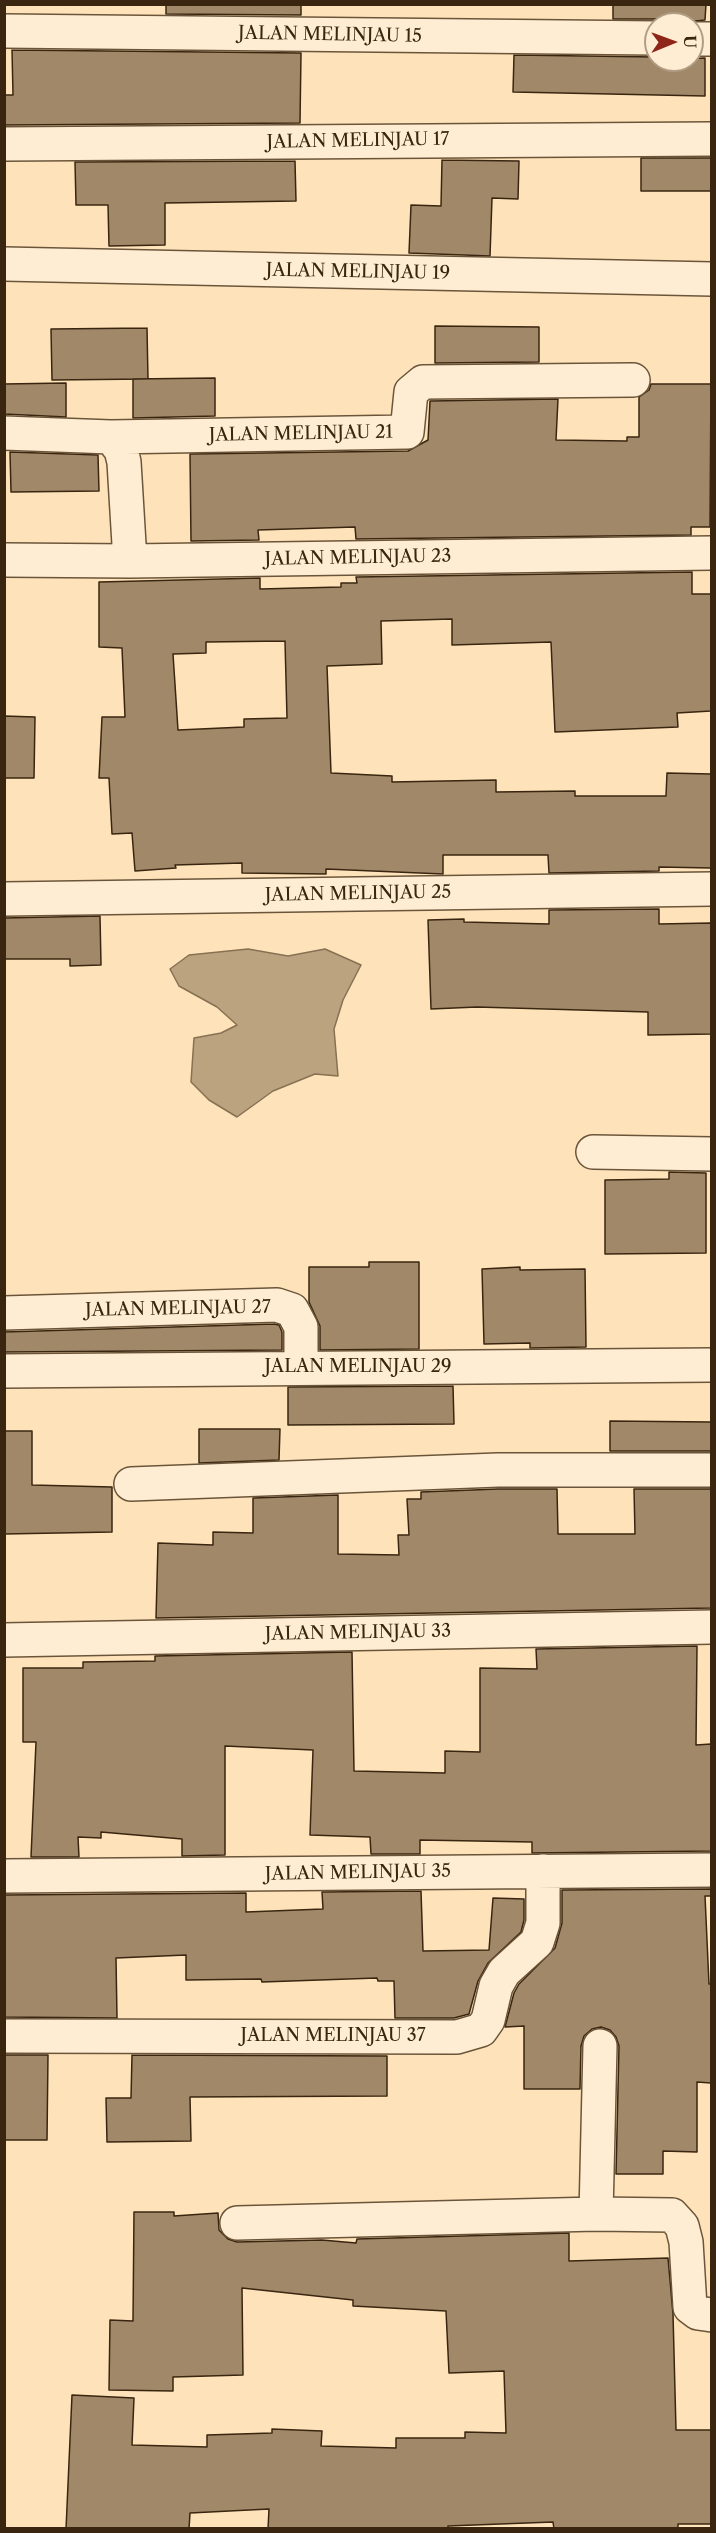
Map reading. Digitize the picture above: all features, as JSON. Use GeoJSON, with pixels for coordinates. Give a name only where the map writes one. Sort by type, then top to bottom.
{"type":"FeatureCollection","features":[{"type":"Feature","properties":{"kind":"street","name":"JALAN MELINJAU 15"},"geometry":{"type":"LineString","coordinates":[[4,31],[644,38]]}},
{"type":"Feature","properties":{"kind":"street","name":"JALAN MELINJAU 17"},"geometry":{"type":"LineString","coordinates":[[4,144],[711,139]]}},
{"type":"Feature","properties":{"kind":"street","name":"JALAN MELINJAU 19"},"geometry":{"type":"LineString","coordinates":[[4,264],[711,279]]}},
{"type":"Feature","properties":{"kind":"street","name":"JALAN MELINJAU 21"},"geometry":{"type":"LineString","coordinates":[[4,433],[111,437],[407,432],[411,392],[423,382],[633,380]]}},
{"type":"Feature","properties":{"kind":"street"},"geometry":{"type":"LineString","coordinates":[[111,437],[121,450],[124,462],[130,561]]}},
{"type":"Feature","properties":{"kind":"street","name":"JALAN MELINJAU 23"},"geometry":{"type":"LineString","coordinates":[[4,560],[130,561],[711,553]]}},
{"type":"Feature","properties":{"kind":"street","name":"JALAN MELINJAU 25"},"geometry":{"type":"LineString","coordinates":[[4,899],[711,889]]}},
{"type":"Feature","properties":{"kind":"street"},"geometry":{"type":"LineString","coordinates":[[593,1152],[711,1154]]}},
{"type":"Feature","properties":{"kind":"street","name":"JALAN MELINJAU 27"},"geometry":{"type":"LineString","coordinates":[[4,1313],[277,1305],[292,1310],[301,1327],[301,1368]]}},
{"type":"Feature","properties":{"kind":"street","name":"JALAN MELINJAU 29"},"geometry":{"type":"LineString","coordinates":[[4,1371],[711,1365]]}},
{"type":"Feature","properties":{"kind":"street"},"geometry":{"type":"LineString","coordinates":[[131,1484],[498,1470],[711,1470]]}},
{"type":"Feature","properties":{"kind":"street","name":"JALAN MELINJAU 33"},"geometry":{"type":"LineString","coordinates":[[4,1640],[711,1627]]}},
{"type":"Feature","properties":{"kind":"street","name":"JALAN MELINJAU 35"},"geometry":{"type":"LineString","coordinates":[[4,1876],[711,1870]]}},
{"type":"Feature","properties":{"kind":"street","name":"JALAN MELINJAU 37"},"geometry":{"type":"LineString","coordinates":[[4,2036],[457,2037],[481,2030],[488,2020],[496,1986],[504,1972],[537,1942],[543,1923],[543,1871]]}},
{"type":"Feature","properties":{"kind":"street"},"geometry":{"type":"LineString","coordinates":[[596,2214],[600,2046]]}},
{"type":"Feature","properties":{"kind":"street"},"geometry":{"type":"LineString","coordinates":[[237,2223],[596,2214],[672,2215],[682,2226],[686,2242],[690,2307],[698,2313],[711,2315]]}},
{"type":"Feature","properties":{"kind":"shaded area"},"geometry":{"type":"Polygon","coordinates":[[[248,949],[288,956],[325,949],[361,965],[343,1000],[334,1029],[338,1076],[315,1074],[273,1091],[237,1117],[209,1100],[191,1082],[194,1038],[221,1033],[237,1025],[217,1007],[179,986],[170,969],[189,955],[248,949]]]}},
{"type":"Feature","properties":{"kind":"building"},"geometry":{"type":"Polygon","coordinates":[[[166,4],[301,4],[301,15],[166,14],[166,4]]]}},
{"type":"Feature","properties":{"kind":"building"},"geometry":{"type":"Polygon","coordinates":[[[613,4],[706,4],[705,20],[704,12],[644,12],[644,19],[613,19],[613,4]]]}},
{"type":"Feature","properties":{"kind":"building"},"geometry":{"type":"Polygon","coordinates":[[[12,50],[301,53],[300,123],[4,125],[4,95],[13,95],[12,50]]]}},
{"type":"Feature","properties":{"kind":"building"},"geometry":{"type":"Polygon","coordinates":[[[514,55],[644,57],[644,72],[704,72],[705,58],[705,96],[513,92],[514,55]]]}},
{"type":"Feature","properties":{"kind":"building"},"geometry":{"type":"Polygon","coordinates":[[[641,158],[711,158],[711,191],[641,191],[641,158]]]}},
{"type":"Feature","properties":{"kind":"building"},"geometry":{"type":"Polygon","coordinates":[[[442,160],[519,161],[518,199],[492,198],[490,256],[409,253],[411,205],[441,206],[442,160]]]}},
{"type":"Feature","properties":{"kind":"building"},"geometry":{"type":"Polygon","coordinates":[[[295,161],[296,201],[165,203],[165,245],[109,246],[108,205],[76,205],[75,162],[295,161]]]}},
{"type":"Feature","properties":{"kind":"building"},"geometry":{"type":"Polygon","coordinates":[[[435,326],[539,327],[539,362],[435,363],[435,326]]]}},
{"type":"Feature","properties":{"kind":"building"},"geometry":{"type":"Polygon","coordinates":[[[147,328],[148,379],[52,380],[51,329],[147,328]]]}},
{"type":"Feature","properties":{"kind":"building"},"geometry":{"type":"Polygon","coordinates":[[[215,378],[215,416],[133,418],[133,379],[215,378]]]}},
{"type":"Feature","properties":{"kind":"building"},"geometry":{"type":"Polygon","coordinates":[[[66,383],[66,417],[4,414],[4,384],[66,383]]]}},
{"type":"Feature","properties":{"kind":"building"},"geometry":{"type":"Polygon","coordinates":[[[651,384],[711,384],[710,527],[691,527],[691,535],[356,539],[355,527],[258,530],[259,540],[191,541],[190,454],[408,451],[428,440],[430,401],[558,399],[556,440],[627,441],[627,437],[639,437],[639,397],[649,390],[651,384]]]}},
{"type":"Feature","properties":{"kind":"building"},"geometry":{"type":"Polygon","coordinates":[[[10,452],[98,455],[99,491],[11,492],[10,452]]]}},
{"type":"Feature","properties":{"kind":"building"},"geometry":{"type":"Polygon","coordinates":[[[692,572],[692,594],[711,594],[711,711],[677,713],[678,727],[555,732],[551,642],[452,645],[452,619],[381,621],[382,664],[327,666],[331,773],[392,776],[392,782],[496,780],[496,792],[575,791],[575,796],[666,796],[667,773],[711,774],[711,868],[659,867],[659,871],[549,873],[548,855],[443,855],[443,874],[326,869],[326,874],[242,873],[242,863],[175,865],[176,868],[135,871],[132,833],[112,834],[109,778],[99,778],[102,717],[125,717],[122,648],[99,647],[99,582],[260,578],[260,589],[341,587],[341,583],[357,583],[356,577],[692,572]],[[285,641],[206,642],[206,653],[173,654],[178,730],[244,727],[244,719],[287,718],[285,641]]]}},
{"type":"Feature","properties":{"kind":"building"},"geometry":{"type":"Polygon","coordinates":[[[4,716],[35,717],[34,778],[4,778],[4,716]]]}},
{"type":"Feature","properties":{"kind":"building"},"geometry":{"type":"Polygon","coordinates":[[[659,909],[659,924],[711,923],[711,1034],[648,1035],[648,1012],[477,1007],[431,1009],[428,920],[464,919],[464,922],[549,924],[549,910],[659,909]]]}},
{"type":"Feature","properties":{"kind":"building"},"geometry":{"type":"Polygon","coordinates":[[[100,916],[101,965],[70,966],[70,959],[4,959],[4,918],[100,916]]]}},
{"type":"Feature","properties":{"kind":"building"},"geometry":{"type":"Polygon","coordinates":[[[669,1172],[706,1173],[706,1253],[605,1254],[605,1180],[669,1179],[669,1172]]]}},
{"type":"Feature","properties":{"kind":"building"},"geometry":{"type":"Polygon","coordinates":[[[369,1262],[419,1262],[419,1349],[320,1350],[320,1326],[309,1302],[309,1267],[369,1267],[369,1262]]]}},
{"type":"Feature","properties":{"kind":"building"},"geometry":{"type":"Polygon","coordinates":[[[520,1267],[520,1270],[585,1269],[586,1347],[530,1348],[530,1343],[484,1344],[482,1269],[520,1267]]]}},
{"type":"Feature","properties":{"kind":"building"},"geometry":{"type":"Polygon","coordinates":[[[279,1325],[282,1332],[282,1350],[4,1352],[4,1332],[279,1325]]]}},
{"type":"Feature","properties":{"kind":"building"},"geometry":{"type":"Polygon","coordinates":[[[453,1386],[454,1424],[288,1425],[288,1387],[453,1386]]]}},
{"type":"Feature","properties":{"kind":"building"},"geometry":{"type":"Polygon","coordinates":[[[610,1421],[711,1422],[711,1451],[610,1451],[610,1421]]]}},
{"type":"Feature","properties":{"kind":"building"},"geometry":{"type":"Polygon","coordinates":[[[199,1429],[280,1429],[279,1460],[199,1463],[199,1429]]]}},
{"type":"Feature","properties":{"kind":"building"},"geometry":{"type":"Polygon","coordinates":[[[4,1431],[32,1431],[32,1485],[112,1487],[112,1532],[4,1534],[4,1431]]]}},
{"type":"Feature","properties":{"kind":"building"},"geometry":{"type":"Polygon","coordinates":[[[557,1489],[558,1534],[635,1534],[634,1489],[711,1489],[711,1608],[156,1618],[158,1543],[213,1545],[213,1532],[253,1533],[253,1498],[338,1495],[338,1554],[399,1555],[398,1535],[409,1535],[407,1499],[421,1499],[421,1492],[557,1489]]]}},
{"type":"Feature","properties":{"kind":"building"},"geometry":{"type":"Polygon","coordinates":[[[697,1646],[696,1745],[711,1744],[711,1851],[532,1853],[532,1842],[420,1840],[420,1854],[371,1854],[370,1837],[310,1835],[313,1750],[225,1746],[225,1855],[182,1856],[182,1839],[101,1832],[101,1838],[78,1837],[79,1857],[31,1857],[36,1742],[23,1742],[23,1668],[83,1668],[83,1662],[155,1661],[155,1656],[352,1652],[354,1771],[445,1773],[445,1751],[480,1752],[480,1668],[537,1669],[536,1649],[697,1646]]]}},
{"type":"Feature","properties":{"kind":"building"},"geometry":{"type":"Polygon","coordinates":[[[711,1889],[711,1896],[705,1896],[709,1984],[711,1984],[711,2083],[697,2082],[697,2152],[663,2151],[663,2174],[616,2174],[619,2046],[616,2037],[610,2030],[601,2027],[592,2029],[584,2036],[581,2046],[580,2089],[524,2089],[524,2026],[505,2027],[514,1993],[519,1984],[555,1948],[562,1923],[562,1890],[711,1889]]]}},
{"type":"Feature","properties":{"kind":"building"},"geometry":{"type":"Polygon","coordinates":[[[421,1891],[423,1951],[489,1950],[493,1898],[524,1899],[524,1920],[521,1932],[488,1963],[478,1981],[469,2014],[454,2018],[395,2018],[394,1981],[378,1981],[377,1978],[262,1982],[261,1979],[186,1980],[186,1955],[116,1958],[117,2018],[4,2017],[4,1895],[246,1893],[246,1912],[323,1909],[322,1892],[421,1891]]]}},
{"type":"Feature","properties":{"kind":"building"},"geometry":{"type":"Polygon","coordinates":[[[4,2055],[48,2055],[47,2140],[4,2140],[4,2055]]]}},
{"type":"Feature","properties":{"kind":"building"},"geometry":{"type":"Polygon","coordinates":[[[132,2055],[387,2056],[387,2096],[190,2097],[191,2141],[107,2142],[106,2098],[131,2098],[132,2055]]]}},
{"type":"Feature","properties":{"kind":"building"},"geometry":{"type":"Polygon","coordinates":[[[134,2212],[174,2212],[174,2216],[218,2213],[219,2230],[228,2239],[237,2242],[322,2240],[356,2243],[357,2239],[569,2233],[569,2261],[668,2258],[673,2314],[676,2430],[711,2430],[711,2524],[678,2524],[678,2529],[554,2529],[553,2522],[448,2526],[448,2529],[268,2529],[269,2509],[190,2513],[189,2529],[66,2529],[72,2395],[134,2398],[132,2445],[207,2447],[207,2435],[272,2433],[272,2429],[322,2431],[321,2446],[396,2448],[396,2438],[465,2438],[465,2432],[506,2433],[504,2371],[449,2373],[446,2311],[353,2306],[353,2300],[242,2288],[243,2375],[173,2377],[173,2391],[109,2390],[110,2320],[133,2321],[134,2212]]]}}]}
